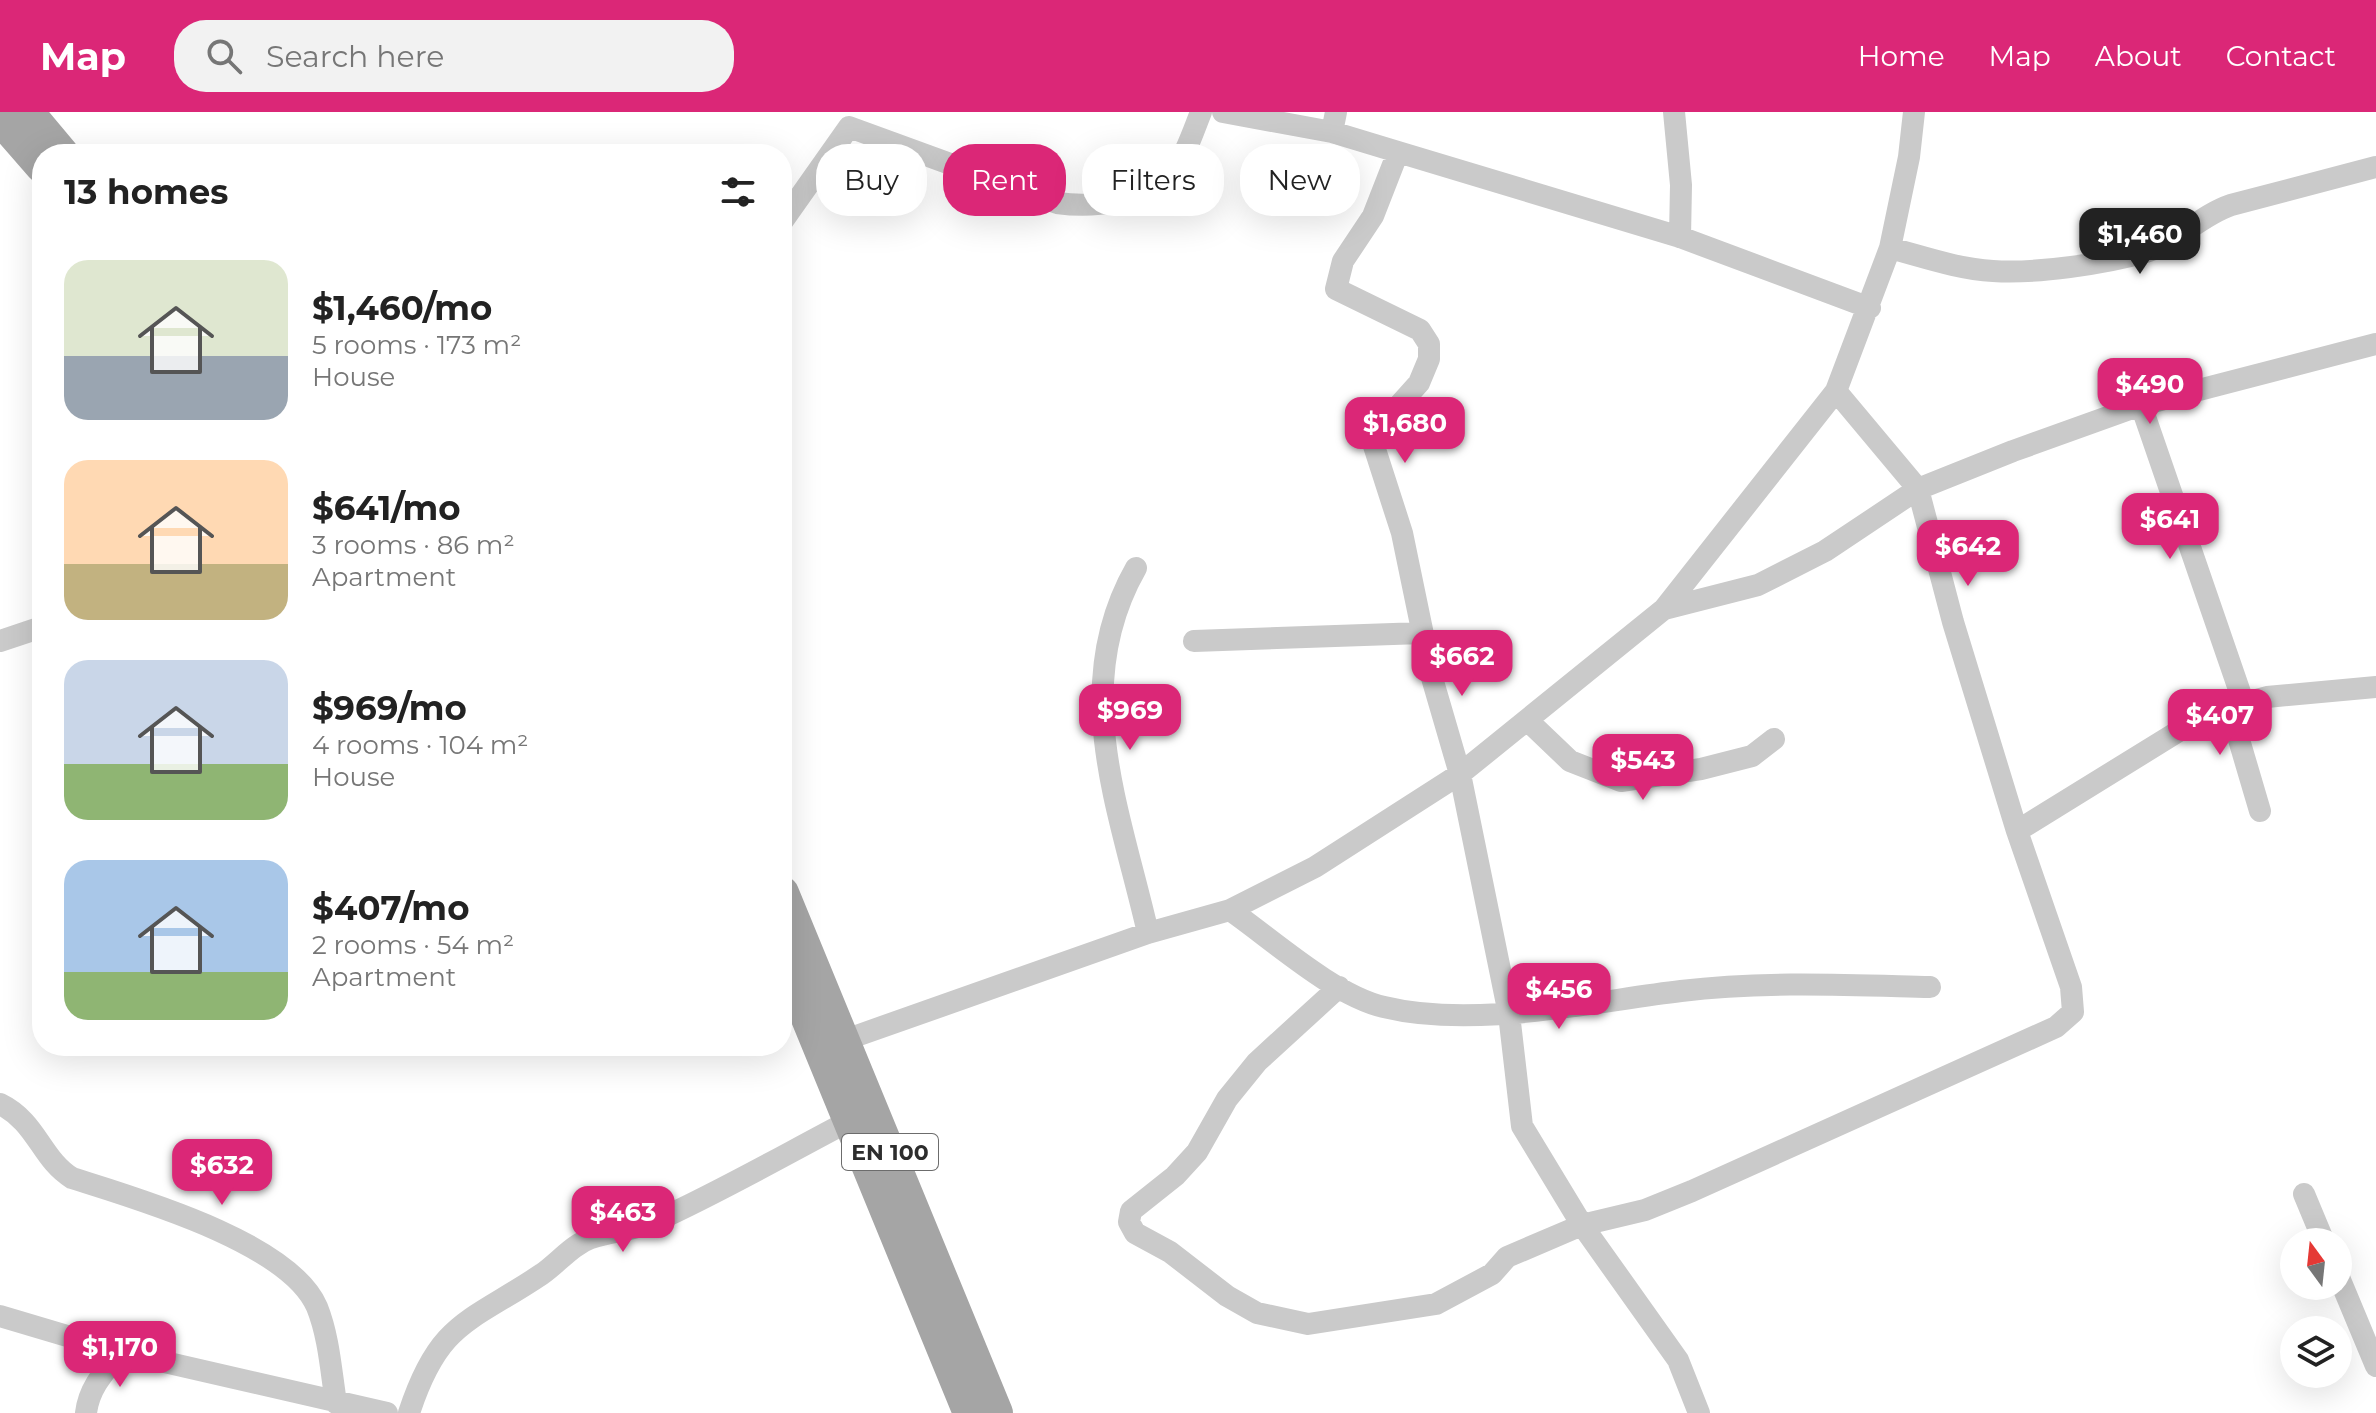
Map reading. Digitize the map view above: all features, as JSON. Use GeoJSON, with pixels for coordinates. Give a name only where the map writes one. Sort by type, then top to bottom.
{"type":"FeatureCollection","features":[{"type":"Feature","properties":{"kind":"main road"},"geometry":{"type":"LineString","coordinates":[[27,112],[54,144]]}},
{"type":"Feature","properties":{"kind":"main road"},"geometry":{"type":"LineString","coordinates":[[0,118],[32,155]]}},
{"type":"Feature","properties":{"kind":"main road","name":"EN 100"},"geometry":{"type":"LineString","coordinates":[[792,916],[996,1413]]}},
{"type":"Feature","properties":{"kind":"main road","name":"EN 100"},"geometry":{"type":"LineString","coordinates":[[792,985],[851,1120],[970,1413]]}},
{"type":"Feature","properties":{"kind":"street"},"geometry":{"type":"LineString","coordinates":[[792,208],[849,127],[1057,203],[1081,206],[1130,197],[1171,173],[1186,149],[1201,112]]}},
{"type":"Feature","properties":{"kind":"street"},"geometry":{"type":"LineString","coordinates":[[1223,112],[1334,122],[1398,152],[1680,237],[1870,308]]}},
{"type":"Feature","properties":{"kind":"street"},"geometry":{"type":"LineString","coordinates":[[1674,112],[1681,185],[1680,237]]}},
{"type":"Feature","properties":{"kind":"street"},"geometry":{"type":"LineString","coordinates":[[845,1040],[1042,973],[1148,933],[1230,910],[1315,867],[1460,774],[1664,609],[1836,391],[1870,308],[1890,248],[1909,157],[1914,112]]}},
{"type":"Feature","properties":{"kind":"street"},"geometry":{"type":"LineString","coordinates":[[1398,152],[1373,216],[1343,261],[1336,289],[1420,330],[1429,344],[1429,359],[1419,383],[1375,432],[1373,443],[1402,533],[1422,633],[1460,774],[1509,1014],[1522,1126],[1582,1225],[1678,1360],[1699,1413]]}},
{"type":"Feature","properties":{"kind":"street"},"geometry":{"type":"LineString","coordinates":[[1890,248],[1959,267],[1995,272],[2090,262],[2146,252],[2180,236],[2209,213],[2231,205],[2376,167]]}},
{"type":"Feature","properties":{"kind":"street"},"geometry":{"type":"LineString","coordinates":[[1664,609],[1758,585],[1793,569],[1918,489],[2141,405],[2376,344]]}},
{"type":"Feature","properties":{"kind":"street"},"geometry":{"type":"LineString","coordinates":[[1339,987],[1257,1062],[1227,1099],[1197,1152],[1175,1176],[1131,1211],[1129,1222],[1135,1233],[1170,1252],[1227,1296],[1257,1313],[1308,1324],[1436,1304],[1482,1280],[1507,1257],[1582,1225],[1645,1210],[1692,1191],[2056,1027],[2073,1012],[2071,987],[2017,831],[1953,622],[1918,489],[1836,391]]}},
{"type":"Feature","properties":{"kind":"street"},"geometry":{"type":"LineString","coordinates":[[2141,405],[2243,701],[2237,733],[2260,811]]}},
{"type":"Feature","properties":{"kind":"street"},"geometry":{"type":"LineString","coordinates":[[1136,568],[1122,593],[1109,633],[1100,692],[1101,730],[1148,933]]}},
{"type":"Feature","properties":{"kind":"street"},"geometry":{"type":"LineString","coordinates":[[0,641],[32,630]]}},
{"type":"Feature","properties":{"kind":"street"},"geometry":{"type":"LineString","coordinates":[[1194,641],[1422,633]]}},
{"type":"Feature","properties":{"kind":"street"},"geometry":{"type":"LineString","coordinates":[[2017,831],[2190,722],[2243,701],[2376,687]]}},
{"type":"Feature","properties":{"kind":"street"},"geometry":{"type":"LineString","coordinates":[[1527,720],[1570,761],[1621,781],[1701,769],[1752,756],[1774,739]]}},
{"type":"Feature","properties":{"kind":"street"},"geometry":{"type":"LineString","coordinates":[[1230,910],[1339,987],[1381,1007],[1402,1010],[1509,1014],[1757,985],[1930,987]]}},
{"type":"Feature","properties":{"kind":"street"},"geometry":{"type":"LineString","coordinates":[[0,1104],[30,1125],[59,1170],[72,1178],[172,1210],[231,1236],[301,1284],[316,1304],[326,1336],[336,1403]]}},
{"type":"Feature","properties":{"kind":"street"},"geometry":{"type":"LineString","coordinates":[[409,1413],[422,1373],[442,1342],[463,1322],[545,1272],[571,1250],[589,1239],[653,1222],[851,1120]]}},
{"type":"Feature","properties":{"kind":"street"},"geometry":{"type":"LineString","coordinates":[[2304,1194],[2318,1228]]}},
{"type":"Feature","properties":{"kind":"street"},"geometry":{"type":"LineString","coordinates":[[2348,1300],[2376,1366]]}},
{"type":"Feature","properties":{"kind":"street"},"geometry":{"type":"LineString","coordinates":[[0,1316],[121,1352],[387,1413]]}},
{"type":"Feature","properties":{"kind":"street"},"geometry":{"type":"LineString","coordinates":[[86,1413],[87,1399],[96,1381],[121,1352]]}}]}
